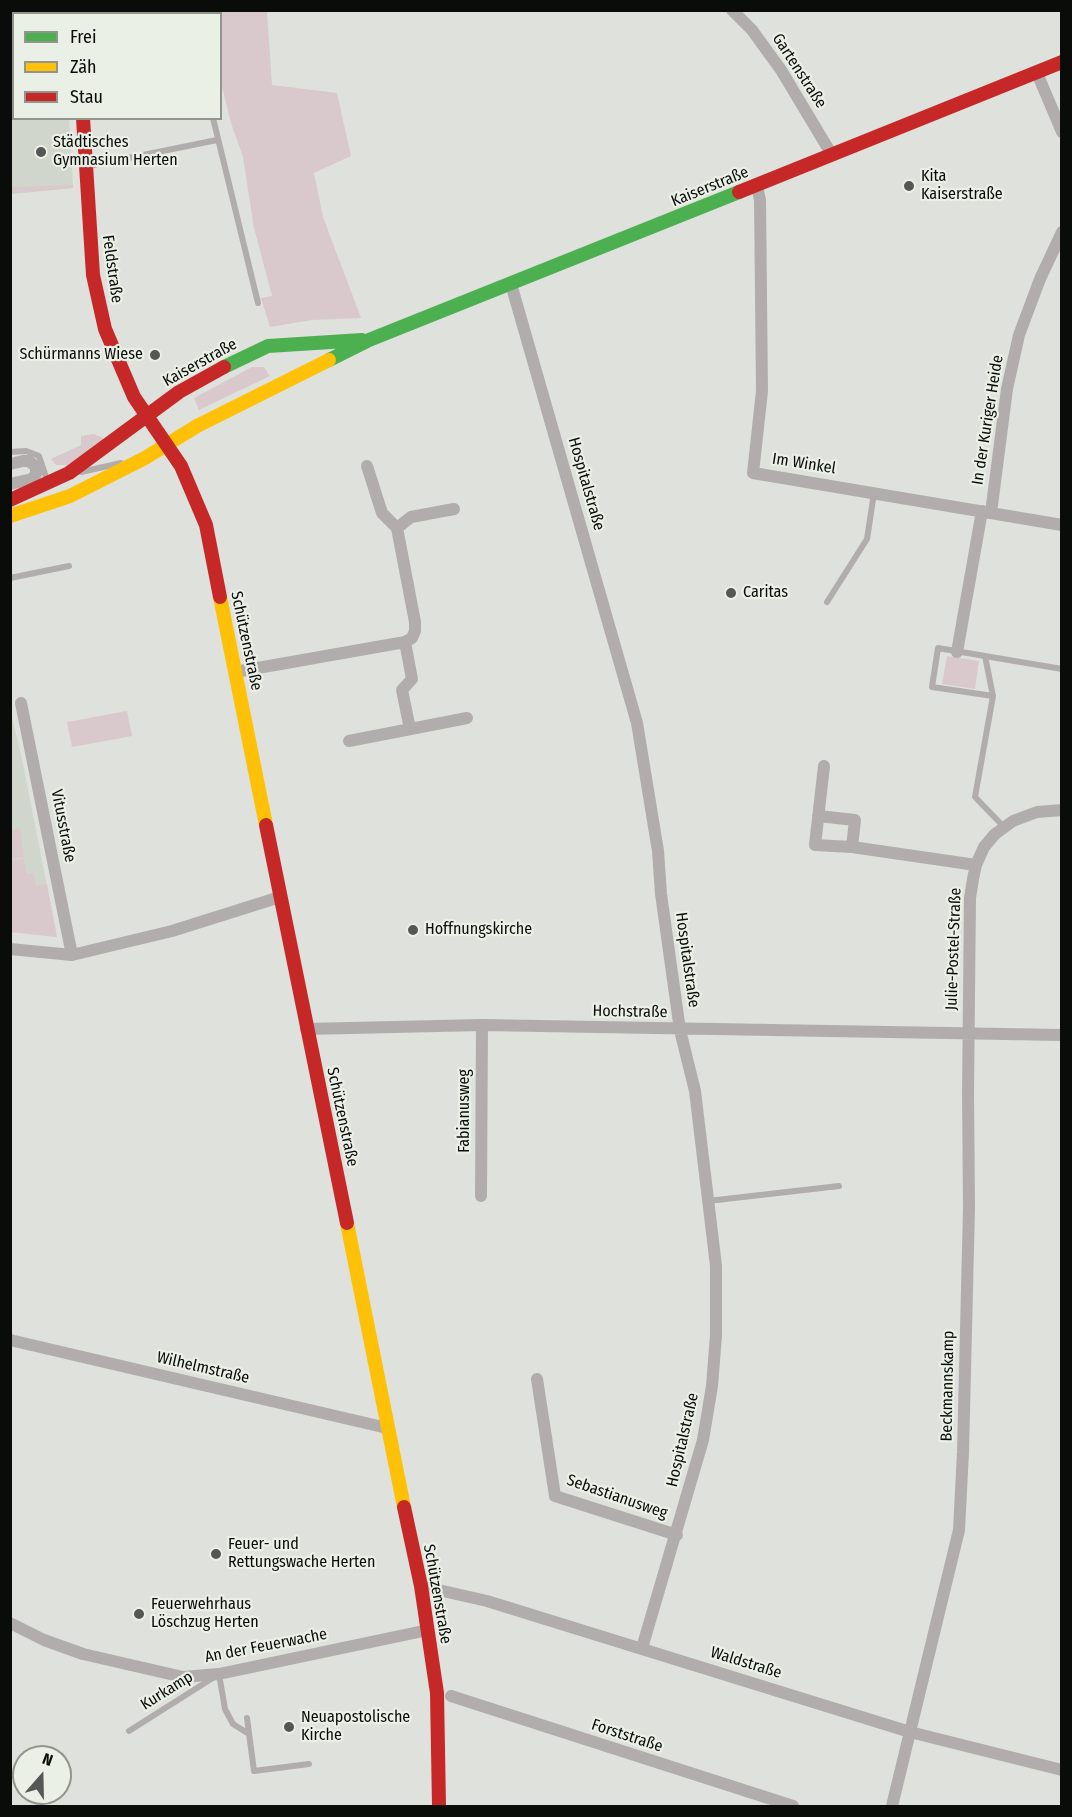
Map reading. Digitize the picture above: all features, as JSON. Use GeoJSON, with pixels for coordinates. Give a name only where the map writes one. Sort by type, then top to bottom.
{"type":"FeatureCollection","features":[{"type":"Feature","properties":{"kind":"main road","name":"Kaiserstraße"},"geometry":{"type":"LineString","coordinates":[[10,516],[70,496],[145,458],[197,426],[369,340],[1062,62]]}},
{"type":"Feature","properties":{"kind":"main road","name":"Feldstraße"},"geometry":{"type":"LineString","coordinates":[[83,120],[93,275],[105,329],[134,397],[167,444]]}},
{"type":"Feature","properties":{"kind":"main road","name":"Kaiserstraße"},"geometry":{"type":"LineString","coordinates":[[10,500],[69,473],[147,414],[200,379],[268,346],[369,340]]}},
{"type":"Feature","properties":{"kind":"main road","name":"Schützenstraße"},"geometry":{"type":"LineString","coordinates":[[167,444],[181,466],[206,525],[306,1029],[421,1586],[437,1693],[439,1806]]}},
{"type":"Feature","properties":{"kind":"street","name":"Gartenstraße"},"geometry":{"type":"LineString","coordinates":[[732,10],[752,30],[781,70],[832,155]]}},
{"type":"Feature","properties":{"kind":"street"},"geometry":{"type":"LineString","coordinates":[[1037,73],[1062,132]]}},
{"type":"Feature","properties":{"kind":"street","name":"Im Winkel"},"geometry":{"type":"LineString","coordinates":[[757,186],[760,206],[762,390],[753,473],[1062,525]]}},
{"type":"Feature","properties":{"kind":"street","name":"In der Kuriger Heide"},"geometry":{"type":"LineString","coordinates":[[987,512],[1007,389],[1019,335],[1040,279],[1062,232]]}},
{"type":"Feature","properties":{"kind":"street","name":"Hospitalstraße"},"geometry":{"type":"LineString","coordinates":[[511,284],[637,723],[658,851],[661,894],[680,1030],[695,1091],[716,1266],[716,1335],[712,1386],[703,1440],[642,1648]]}},
{"type":"Feature","properties":{"kind":"street"},"geometry":{"type":"LineString","coordinates":[[10,464],[29,461],[36,467],[36,474],[32,479],[10,486]]}},
{"type":"Feature","properties":{"kind":"street"},"geometry":{"type":"LineString","coordinates":[[235,672],[405,642],[412,638],[415,622],[397,528],[382,513],[367,466]]}},
{"type":"Feature","properties":{"kind":"street"},"geometry":{"type":"LineString","coordinates":[[397,528],[411,518],[454,508]]}},
{"type":"Feature","properties":{"kind":"street"},"geometry":{"type":"LineString","coordinates":[[957,652],[987,512]]}},
{"type":"Feature","properties":{"kind":"street"},"geometry":{"type":"LineString","coordinates":[[405,642],[412,679],[402,690],[410,729]]}},
{"type":"Feature","properties":{"kind":"street","name":"Vitusstraße"},"geometry":{"type":"LineString","coordinates":[[16,704],[72,955]]}},
{"type":"Feature","properties":{"kind":"street"},"geometry":{"type":"LineString","coordinates":[[349,741],[467,718]]}},
{"type":"Feature","properties":{"kind":"street","name":"Julie-Postel-Straße"},"geometry":{"type":"LineString","coordinates":[[824,766],[814,845],[852,847],[975,866]]}},
{"type":"Feature","properties":{"kind":"street","name":"Julie-Postel-Straße"},"geometry":{"type":"LineString","coordinates":[[969,1035],[970,898],[975,866],[984,847],[995,834],[1013,821],[1037,812],[1062,810]]}},
{"type":"Feature","properties":{"kind":"street"},"geometry":{"type":"LineString","coordinates":[[818,816],[855,820],[852,847]]}},
{"type":"Feature","properties":{"kind":"street"},"geometry":{"type":"LineString","coordinates":[[10,949],[72,955],[172,931],[280,897]]}},
{"type":"Feature","properties":{"kind":"street","name":"Hochstraße"},"geometry":{"type":"LineString","coordinates":[[306,1029],[482,1025],[1062,1035]]}},
{"type":"Feature","properties":{"kind":"street","name":"Fabianusweg"},"geometry":{"type":"LineString","coordinates":[[481,1196],[482,1025]]}},
{"type":"Feature","properties":{"kind":"street","name":"Beckmannskamp"},"geometry":{"type":"LineString","coordinates":[[910,1732],[959,1530],[969,1208],[969,1035]]}},
{"type":"Feature","properties":{"kind":"street","name":"Wilhelmstraße"},"geometry":{"type":"LineString","coordinates":[[10,1340],[387,1428]]}},
{"type":"Feature","properties":{"kind":"street","name":"Sebastianusweg"},"geometry":{"type":"LineString","coordinates":[[537,1379],[555,1497],[676,1535]]}},
{"type":"Feature","properties":{"kind":"street","name":"Waldstraße"},"geometry":{"type":"LineString","coordinates":[[421,1586],[488,1601],[910,1732],[1062,1770]]}},
{"type":"Feature","properties":{"kind":"street","name":"An der Feuerwache"},"geometry":{"type":"LineString","coordinates":[[10,1623],[44,1640],[82,1654],[183,1677],[219,1674],[428,1630]]}},
{"type":"Feature","properties":{"kind":"street","name":"Forststraße"},"geometry":{"type":"LineString","coordinates":[[451,1696],[793,1806]]}},
{"type":"Feature","properties":{"kind":"street"},"geometry":{"type":"LineString","coordinates":[[892,1806],[910,1732]]}},
{"type":"Feature","properties":{"kind":"lane"},"geometry":{"type":"LineString","coordinates":[[213,120],[258,303]]}},
{"type":"Feature","properties":{"kind":"lane"},"geometry":{"type":"LineString","coordinates":[[85,166],[217,140]]}},
{"type":"Feature","properties":{"kind":"lane"},"geometry":{"type":"LineString","coordinates":[[10,452],[26,451],[39,456],[46,477]]}},
{"type":"Feature","properties":{"kind":"lane","name":"Kaiserstraße"},"geometry":{"type":"LineString","coordinates":[[69,473],[145,458]]}},
{"type":"Feature","properties":{"kind":"lane"},"geometry":{"type":"LineString","coordinates":[[10,486],[69,473]]}},
{"type":"Feature","properties":{"kind":"lane"},"geometry":{"type":"LineString","coordinates":[[827,602],[867,539],[874,493]]}},
{"type":"Feature","properties":{"kind":"lane"},"geometry":{"type":"LineString","coordinates":[[10,578],[69,566]]}},
{"type":"Feature","properties":{"kind":"lane"},"geometry":{"type":"LineString","coordinates":[[993,696],[932,687],[938,648],[1062,669]]}},
{"type":"Feature","properties":{"kind":"lane"},"geometry":{"type":"LineString","coordinates":[[985,656],[993,696],[975,797],[1004,828]]}},
{"type":"Feature","properties":{"kind":"lane"},"geometry":{"type":"LineString","coordinates":[[707,1201],[839,1186]]}},
{"type":"Feature","properties":{"kind":"lane"},"geometry":{"type":"LineString","coordinates":[[219,1674],[225,1709],[233,1724],[249,1734]]}},
{"type":"Feature","properties":{"kind":"lane","name":"Kurkamp"},"geometry":{"type":"LineString","coordinates":[[129,1731],[219,1674]]}},
{"type":"Feature","properties":{"kind":"lane"},"geometry":{"type":"LineString","coordinates":[[247,1718],[254,1771],[309,1764]]}},
{"type":"Feature","properties":{"kind":"shaded area"},"geometry":{"type":"Polygon","coordinates":[[[267,11],[272,85],[337,93],[351,156],[314,173],[323,217],[361,318],[312,320],[270,327],[261,298],[272,296],[254,228],[243,157],[222,87],[222,12],[205,12],[267,11]]]}},
{"type":"Feature","properties":{"kind":"shaded area","name":"Städtisches Gymnasium Herten"},"geometry":{"type":"Polygon","coordinates":[[[10,56],[12,56],[12,120],[69,120],[73,188],[11,194],[10,56]]]}},
{"type":"Feature","properties":{"kind":"shaded area"},"geometry":{"type":"Polygon","coordinates":[[[73,185],[73,188],[11,194],[11,187],[73,185]]]}},
{"type":"Feature","properties":{"kind":"shaded area"},"geometry":{"type":"Polygon","coordinates":[[[252,367],[264,367],[270,376],[199,410],[194,398],[252,367]]]}},
{"type":"Feature","properties":{"kind":"shaded area"},"geometry":{"type":"Polygon","coordinates":[[[94,434],[105,441],[67,465],[56,465],[51,459],[81,445],[81,436],[94,434]]]}},
{"type":"Feature","properties":{"kind":"shaded area"},"geometry":{"type":"Polygon","coordinates":[[[947,656],[979,661],[975,689],[942,684],[947,656]]]}},
{"type":"Feature","properties":{"kind":"shaded area"},"geometry":{"type":"Polygon","coordinates":[[[10,709],[22,759],[57,937],[11,932],[10,709]]]}},
{"type":"Feature","properties":{"kind":"shaded area"},"geometry":{"type":"Polygon","coordinates":[[[127,711],[132,736],[72,747],[67,722],[127,711]]]}},
{"type":"Feature","properties":{"kind":"shaded area"},"geometry":{"type":"Polygon","coordinates":[[[20,828],[24,857],[11,859],[11,830],[20,828]]]}},
{"type":"Feature","properties":{"kind":"shaded area"},"geometry":{"type":"Polygon","coordinates":[[[24,859],[27,874],[34,873],[36,886],[47,884],[57,937],[11,932],[11,861],[24,859]]]}},
{"type":"Feature","properties":{"kind":"traffic: fast"},"geometry":{"type":"LineString","coordinates":[[329,360],[369,340],[739,192]]}},
{"type":"Feature","properties":{"kind":"traffic: fast"},"geometry":{"type":"LineString","coordinates":[[224,367],[268,346],[362,340]]}},
{"type":"Feature","properties":{"kind":"traffic: slow"},"geometry":{"type":"LineString","coordinates":[[10,516],[70,496],[145,458],[197,426],[329,360]]}},
{"type":"Feature","properties":{"kind":"traffic: slow"},"geometry":{"type":"LineString","coordinates":[[220,597],[266,825]]}},
{"type":"Feature","properties":{"kind":"traffic: slow"},"geometry":{"type":"LineString","coordinates":[[347,1223],[404,1507]]}},
{"type":"Feature","properties":{"kind":"traffic: jam"},"geometry":{"type":"LineString","coordinates":[[739,192],[1062,62]]}},
{"type":"Feature","properties":{"kind":"traffic: jam"},"geometry":{"type":"LineString","coordinates":[[83,120],[93,275],[105,329],[134,397],[181,466],[206,525],[220,597]]}},
{"type":"Feature","properties":{"kind":"traffic: jam"},"geometry":{"type":"LineString","coordinates":[[10,500],[69,473],[179,392],[224,367]]}},
{"type":"Feature","properties":{"kind":"traffic: jam"},"geometry":{"type":"LineString","coordinates":[[266,825],[347,1223]]}},
{"type":"Feature","properties":{"kind":"traffic: jam"},"geometry":{"type":"LineString","coordinates":[[404,1507],[421,1586],[437,1693],[439,1806]]}},
{"type":"Feature","properties":{"kind":"place","name":"Städtisches Gymnasium Herten"},"geometry":{"type":"Point","coordinates":[41,152]}},
{"type":"Feature","properties":{"kind":"place","name":"Kita Kaiserstraße"},"geometry":{"type":"Point","coordinates":[909,186]}},
{"type":"Feature","properties":{"kind":"place","name":"Schürmanns Wiese"},"geometry":{"type":"Point","coordinates":[155,355]}},
{"type":"Feature","properties":{"kind":"place","name":"Caritas"},"geometry":{"type":"Point","coordinates":[731,593]}},
{"type":"Feature","properties":{"kind":"place","name":"Hoffnungskirche"},"geometry":{"type":"Point","coordinates":[413,930]}},
{"type":"Feature","properties":{"kind":"place","name":"Feuer- und Rettungswache Herten"},"geometry":{"type":"Point","coordinates":[216,1554]}},
{"type":"Feature","properties":{"kind":"place","name":"Feuerwehrhaus Löschzug Herten"},"geometry":{"type":"Point","coordinates":[139,1614]}},
{"type":"Feature","properties":{"kind":"place","name":"Neuapostolische Kirche"},"geometry":{"type":"Point","coordinates":[289,1727]}}]}
